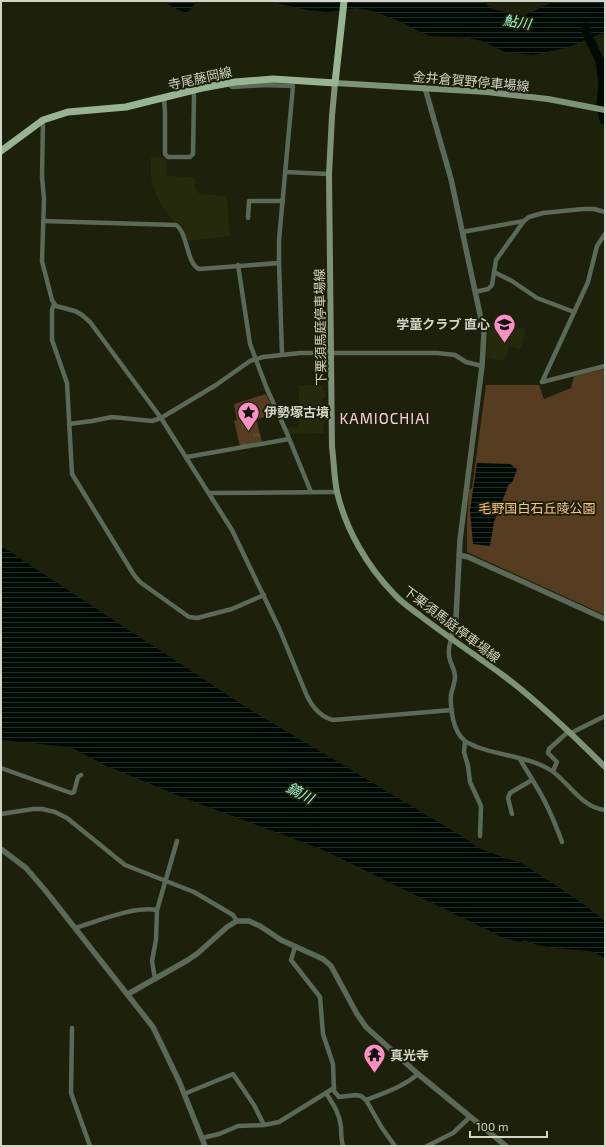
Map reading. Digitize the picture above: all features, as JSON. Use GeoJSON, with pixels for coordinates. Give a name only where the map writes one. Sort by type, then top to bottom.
{"type":"FeatureCollection","features":[{"type":"Feature","properties":{"kind":"main road"},"geometry":{"type":"LineString","coordinates":[[335,83],[344,1]]}},
{"type":"Feature","properties":{"kind":"main road","name":"寺尾藤岡線"},"geometry":{"type":"LineString","coordinates":[[1,151],[43,120],[68,112],[126,107],[193,90],[229,83],[273,80],[335,83]]}},
{"type":"Feature","properties":{"kind":"main road","name":"金井倉賀野停車場線"},"geometry":{"type":"LineString","coordinates":[[335,83],[487,92],[548,99],[605,110]]}},
{"type":"Feature","properties":{"kind":"main road","name":"下栗須馬庭停車場線"},"geometry":{"type":"LineString","coordinates":[[335,83],[329,174],[332,447],[337,492],[351,533],[377,575],[395,595],[451,639],[513,683],[570,732],[605,767]]}},
{"type":"Feature","properties":{"kind":"street"},"geometry":{"type":"LineString","coordinates":[[229,83],[232,87],[264,85],[292,86],[286,172],[279,240],[282,354]]}},
{"type":"Feature","properties":{"kind":"street"},"geometry":{"type":"LineString","coordinates":[[425,88],[451,179],[484,333],[482,366],[459,555],[456,618],[448,654],[455,671],[455,680],[451,694],[456,731],[465,742],[539,765],[553,771],[575,793],[591,805],[605,810]]}},
{"type":"Feature","properties":{"kind":"street"},"geometry":{"type":"LineString","coordinates":[[164,98],[165,154],[168,156],[190,157],[193,154],[193,90]]}},
{"type":"Feature","properties":{"kind":"street"},"geometry":{"type":"LineString","coordinates":[[43,120],[42,177],[44,199],[42,261],[50,295],[54,304],[63,309],[75,311],[90,322],[161,418],[187,458],[232,530],[264,595],[307,696],[313,706],[327,718],[333,720],[452,710]]}},
{"type":"Feature","properties":{"kind":"street"},"geometry":{"type":"LineString","coordinates":[[286,172],[329,174]]}},
{"type":"Feature","properties":{"kind":"street"},"geometry":{"type":"LineString","coordinates":[[248,218],[248,201],[283,201]]}},
{"type":"Feature","properties":{"kind":"street"},"geometry":{"type":"LineString","coordinates":[[475,292],[488,289],[492,285],[496,260],[500,253],[524,222],[536,214],[594,209],[605,212]]}},
{"type":"Feature","properties":{"kind":"street"},"geometry":{"type":"LineString","coordinates":[[43,221],[176,225],[181,230],[196,268],[201,269],[279,263]]}},
{"type":"Feature","properties":{"kind":"street"},"geometry":{"type":"LineString","coordinates":[[462,232],[524,222]]}},
{"type":"Feature","properties":{"kind":"street"},"geometry":{"type":"LineString","coordinates":[[605,234],[598,246],[588,282],[542,382],[605,366]]}},
{"type":"Feature","properties":{"kind":"street"},"geometry":{"type":"LineString","coordinates":[[238,265],[249,341],[267,389],[311,492]]}},
{"type":"Feature","properties":{"kind":"street"},"geometry":{"type":"LineString","coordinates":[[494,272],[537,298],[574,312]]}},
{"type":"Feature","properties":{"kind":"street"},"geometry":{"type":"LineString","coordinates":[[54,304],[52,310],[52,340],[67,383],[72,470],[74,478],[132,572],[140,582],[189,617],[193,618],[232,610],[264,595]]}},
{"type":"Feature","properties":{"kind":"street"},"geometry":{"type":"LineString","coordinates":[[69,424],[112,417],[152,421],[161,418],[216,385],[246,364],[256,359],[282,354],[332,352],[437,353],[455,355],[466,362],[482,366]]}},
{"type":"Feature","properties":{"kind":"street"},"geometry":{"type":"LineString","coordinates":[[187,458],[289,439]]}},
{"type":"Feature","properties":{"kind":"street"},"geometry":{"type":"LineString","coordinates":[[209,493],[337,492]]}},
{"type":"Feature","properties":{"kind":"street"},"geometry":{"type":"LineString","coordinates":[[459,555],[468,557],[605,620]]}},
{"type":"Feature","properties":{"kind":"street"},"geometry":{"type":"LineString","coordinates":[[553,771],[556,762],[548,753],[549,749],[570,732],[605,716]]}},
{"type":"Feature","properties":{"kind":"street"},"geometry":{"type":"LineString","coordinates":[[465,742],[464,752],[470,782],[481,806],[480,836]]}},
{"type":"Feature","properties":{"kind":"street"},"geometry":{"type":"LineString","coordinates":[[520,759],[550,813],[562,842]]}},
{"type":"Feature","properties":{"kind":"street"},"geometry":{"type":"LineString","coordinates":[[1,768],[71,793],[74,792],[78,777],[81,775]]}},
{"type":"Feature","properties":{"kind":"street"},"geometry":{"type":"LineString","coordinates":[[512,814],[508,798],[510,793],[532,780]]}},
{"type":"Feature","properties":{"kind":"street"},"geometry":{"type":"LineString","coordinates":[[1,814],[33,809],[42,809],[55,812],[67,818],[125,865],[194,892],[233,914],[237,921]]}},
{"type":"Feature","properties":{"kind":"street"},"geometry":{"type":"LineString","coordinates":[[155,979],[152,960],[156,940],[157,910],[177,841]]}},
{"type":"Feature","properties":{"kind":"street"},"geometry":{"type":"LineString","coordinates":[[1,849],[26,868],[153,1027],[184,1094],[205,1146]]}},
{"type":"Feature","properties":{"kind":"street"},"geometry":{"type":"LineString","coordinates":[[75,928],[146,908],[157,910]]}},
{"type":"Feature","properties":{"kind":"street"},"geometry":{"type":"LineString","coordinates":[[128,994],[198,953],[227,927],[237,921],[248,921],[260,926],[281,940],[323,959],[331,966],[357,1014],[366,1027],[418,1074],[506,1146]]}},
{"type":"Feature","properties":{"kind":"street"},"geometry":{"type":"LineString","coordinates":[[295,947],[291,960],[320,997],[323,1034],[333,1064],[334,1088],[336,1095],[339,1097],[356,1095],[361,1096],[366,1100],[382,1128],[395,1146]]}},
{"type":"Feature","properties":{"kind":"street"},"geometry":{"type":"LineString","coordinates":[[72,1028],[71,1093],[90,1146]]}},
{"type":"Feature","properties":{"kind":"street"},"geometry":{"type":"LineString","coordinates":[[184,1094],[233,1074],[254,1105],[264,1125]]}},
{"type":"Feature","properties":{"kind":"street"},"geometry":{"type":"LineString","coordinates":[[366,1100],[396,1088],[411,1080],[418,1074]]}},
{"type":"Feature","properties":{"kind":"street"},"geometry":{"type":"LineString","coordinates":[[202,1138],[219,1134],[238,1126],[264,1125],[279,1122],[334,1088]]}},
{"type":"Feature","properties":{"kind":"street"},"geometry":{"type":"LineString","coordinates":[[326,1093],[337,1110],[341,1126],[341,1139],[343,1146]]}},
{"type":"Feature","properties":{"kind":"street"},"geometry":{"type":"LineString","coordinates":[[427,1146],[453,1133],[470,1117]]}},
{"type":"Feature","properties":{"kind":"shaded area"},"geometry":{"type":"Polygon","coordinates":[[[151,157],[166,158],[166,176],[195,177],[195,189],[200,194],[227,196],[230,236],[188,241],[183,227],[173,220],[161,205],[156,194],[151,177],[151,157]]]}},
{"type":"Feature","properties":{"kind":"shaded area","name":"学童クラブ 直心"},"geometry":{"type":"Polygon","coordinates":[[[486,324],[506,331],[510,326],[526,329],[520,350],[509,346],[505,361],[486,357],[488,332],[486,324]]]}},
{"type":"Feature","properties":{"kind":"shaded area"},"geometry":{"type":"Polygon","coordinates":[[[299,385],[323,385],[323,391],[325,391],[325,398],[322,399],[323,416],[325,416],[325,423],[323,423],[324,433],[289,434],[286,428],[299,427],[299,385]]]}},
{"type":"Feature","properties":{"kind":"green space","name":"毛野国白石丘陵公園"},"geometry":{"type":"Polygon","coordinates":[[[605,369],[605,615],[467,552],[467,522],[469,490],[472,488],[486,385],[539,385],[544,399],[571,388],[574,376],[605,369]]]}},
{"type":"Feature","properties":{"kind":"green space"},"geometry":{"type":"Polygon","coordinates":[[[266,394],[275,415],[256,419],[262,442],[240,446],[234,421],[237,420],[234,404],[266,394]]]}},
{"type":"Feature","properties":{"kind":"water"},"geometry":{"type":"Polygon","coordinates":[[[166,1],[197,1],[187,13],[178,10],[166,1]]]}},
{"type":"Feature","properties":{"kind":"water","name":"鮎川"},"geometry":{"type":"Polygon","coordinates":[[[268,1],[483,1],[492,9],[523,16],[555,1],[605,1],[605,32],[569,47],[533,55],[505,52],[482,41],[463,37],[429,36],[373,11],[357,8],[328,12],[307,10],[268,1]]]}},
{"type":"Feature","properties":{"kind":"water"},"geometry":{"type":"Polygon","coordinates":[[[477,463],[510,464],[517,469],[512,483],[509,484],[494,522],[490,546],[473,544],[470,510],[477,463]]]}},
{"type":"Feature","properties":{"kind":"water","name":"鏑川"},"geometry":{"type":"Polygon","coordinates":[[[1,546],[249,709],[465,838],[478,848],[523,864],[575,898],[605,921],[605,958],[590,951],[540,946],[525,940],[519,942],[504,938],[321,849],[187,799],[107,766],[70,747],[1,740],[1,546]]]}},
{"type":"Feature","properties":{"kind":"waterway"},"geometry":{"type":"LineString","coordinates":[[586,27],[587,34],[600,61],[603,83],[601,106],[604,120]]}},
{"type":"Feature","properties":{"kind":"place","name":"学童クラブ 直心"},"geometry":{"type":"Point","coordinates":[505,344]}},
{"type":"Feature","properties":{"kind":"place","name":"伊勢塚古墳"},"geometry":{"type":"Point","coordinates":[249,432]}},
{"type":"Feature","properties":{"kind":"place","name":"真光寺"},"geometry":{"type":"Point","coordinates":[375,1074]}},
{"type":"Feature","properties":{"kind":"district","name":"KAMIOCHIAI"},"geometry":{"type":"Point","coordinates":[385,419]}}]}
